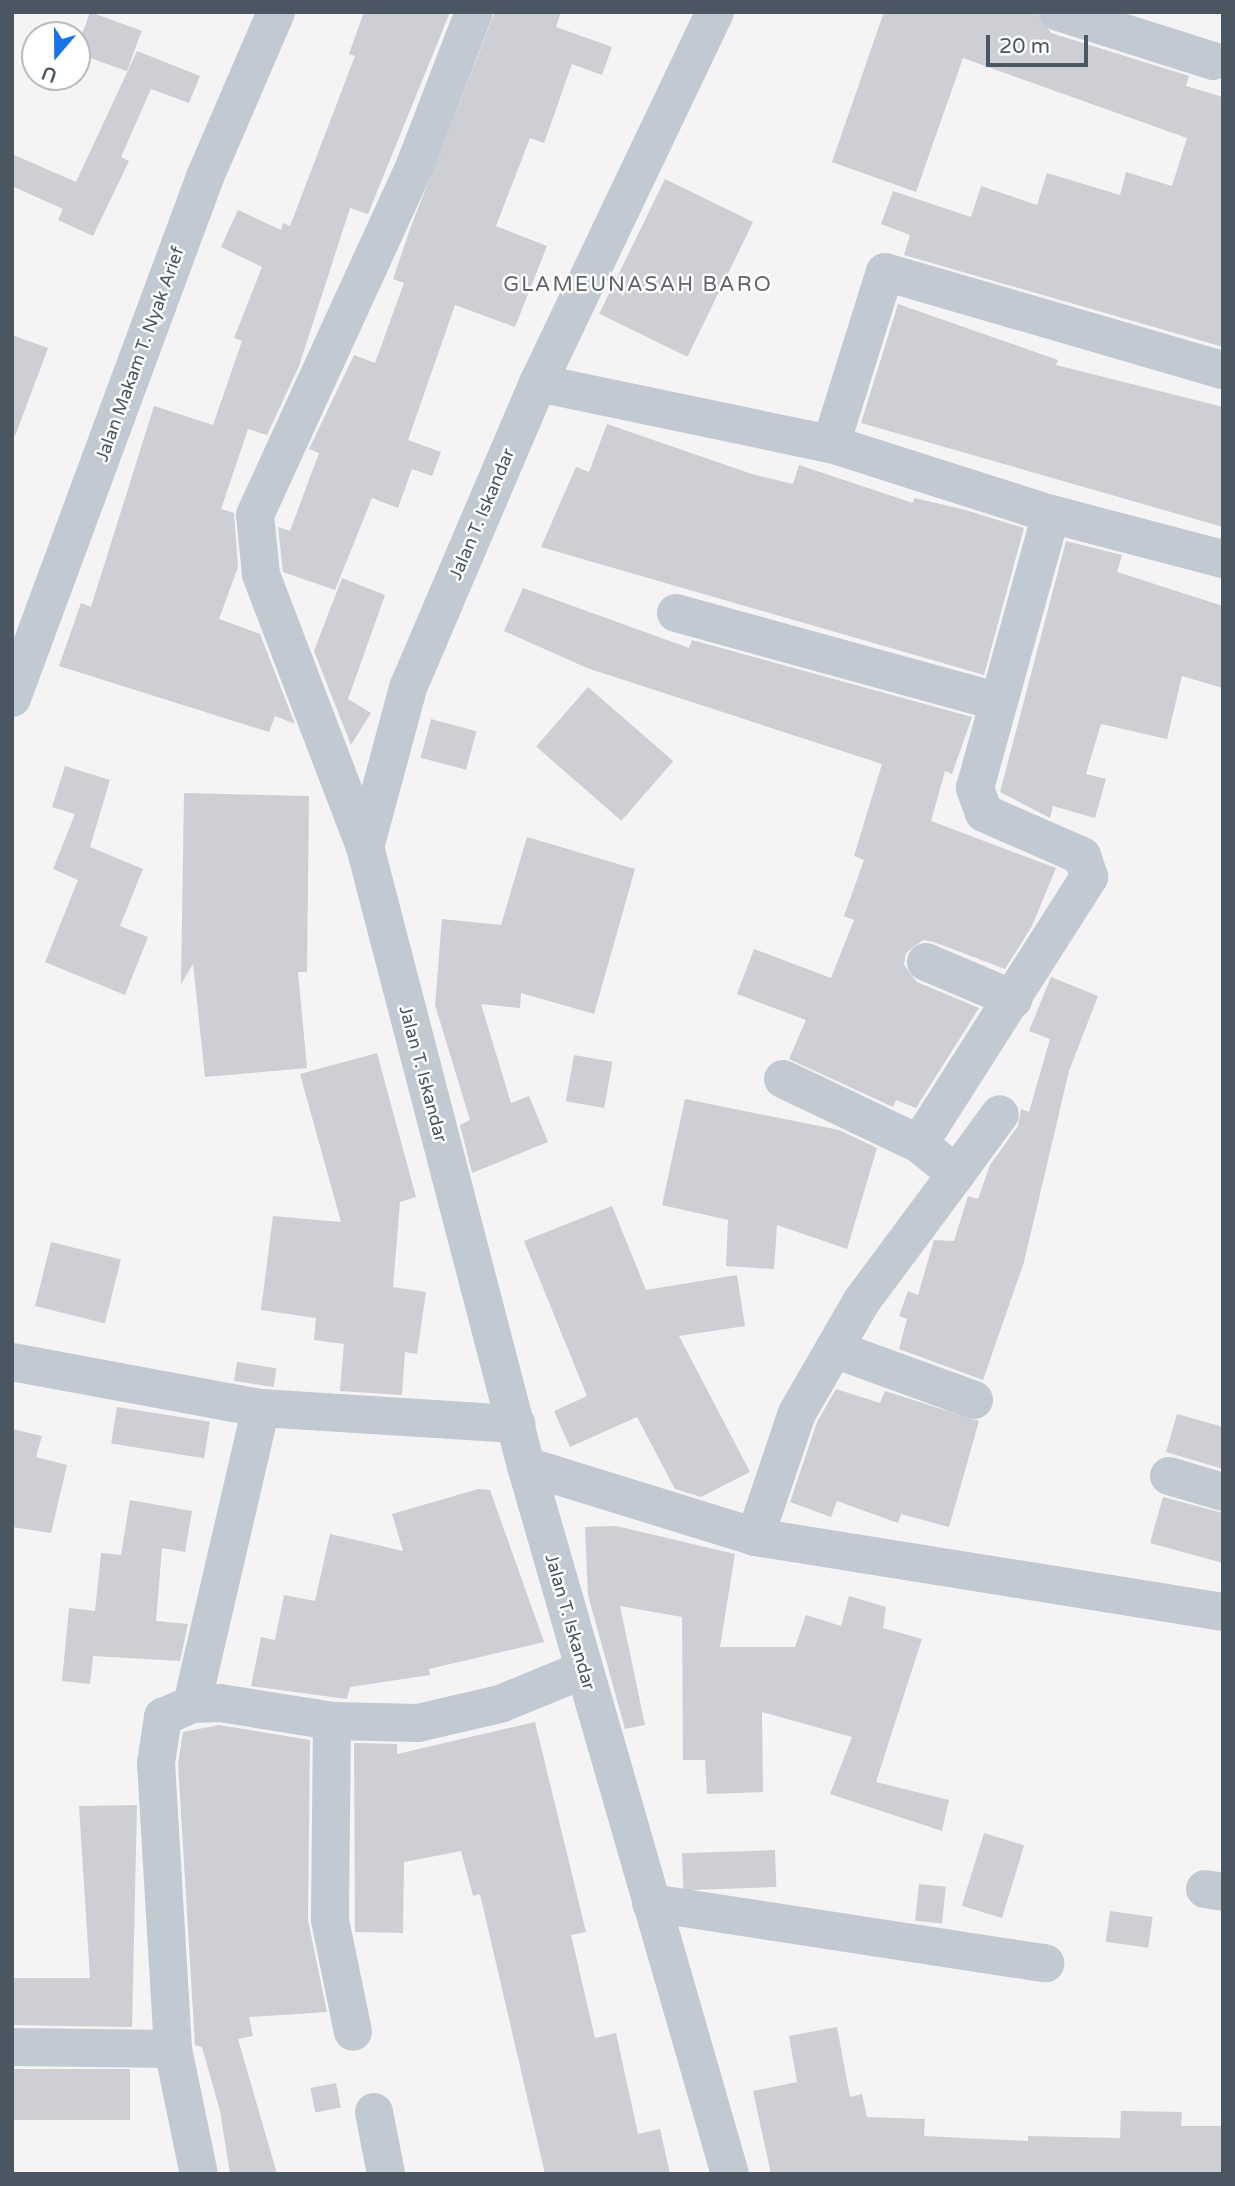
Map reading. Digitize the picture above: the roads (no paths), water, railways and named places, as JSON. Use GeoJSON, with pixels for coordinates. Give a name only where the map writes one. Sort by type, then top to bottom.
{"type":"FeatureCollection","features":[{"type":"Feature","properties":{"kind":"street","name":"Jalan Makam T. Nyak Arief"},"geometry":{"type":"LineString","coordinates":[[12,698],[205,177],[276,12]]}},
{"type":"Feature","properties":{"kind":"street"},"geometry":{"type":"LineString","coordinates":[[365,847],[261,573],[255,515],[415,165],[474,12]]}},
{"type":"Feature","properties":{"kind":"street","name":"Jalan T. Iskandar"},"geometry":{"type":"LineString","coordinates":[[715,12],[538,383],[408,688],[365,847],[526,1466],[730,2174]]}},
{"type":"Feature","properties":{"kind":"street"},"geometry":{"type":"LineString","coordinates":[[1058,12],[1213,61]]}},
{"type":"Feature","properties":{"kind":"street"},"geometry":{"type":"LineString","coordinates":[[831,444],[885,272],[1223,370]]}},
{"type":"Feature","properties":{"kind":"street"},"geometry":{"type":"LineString","coordinates":[[538,383],[831,444],[1051,514],[1223,559]]}},
{"type":"Feature","properties":{"kind":"street"},"geometry":{"type":"LineString","coordinates":[[919,1144],[1084,888],[1090,866],[1082,856],[984,813],[975,788],[996,701],[1051,514]]}},
{"type":"Feature","properties":{"kind":"street"},"geometry":{"type":"LineString","coordinates":[[676,613],[996,701]]}},
{"type":"Feature","properties":{"kind":"street"},"geometry":{"type":"LineString","coordinates":[[926,962],[1013,999]]}},
{"type":"Feature","properties":{"kind":"street"},"geometry":{"type":"LineString","coordinates":[[783,1079],[919,1144],[956,1174]]}},
{"type":"Feature","properties":{"kind":"street"},"geometry":{"type":"LineString","coordinates":[[755,1537],[797,1413],[834,1349],[1000,1114]]}},
{"type":"Feature","properties":{"kind":"street"},"geometry":{"type":"LineString","coordinates":[[834,1349],[974,1400]]}},
{"type":"Feature","properties":{"kind":"street"},"geometry":{"type":"LineString","coordinates":[[12,1362],[261,1408],[516,1424]]}},
{"type":"Feature","properties":{"kind":"street"},"geometry":{"type":"LineString","coordinates":[[192,1704],[261,1408]]}},
{"type":"Feature","properties":{"kind":"street"},"geometry":{"type":"LineString","coordinates":[[526,1466],[755,1537],[1223,1612]]}},
{"type":"Feature","properties":{"kind":"street"},"geometry":{"type":"LineString","coordinates":[[1169,1476],[1223,1492]]}},
{"type":"Feature","properties":{"kind":"street"},"geometry":{"type":"LineString","coordinates":[[199,2174],[173,2049],[156,1741],[163,1717],[192,1704],[331,1721],[418,1723],[500,1704],[583,1670]]}},
{"type":"Feature","properties":{"kind":"street"},"geometry":{"type":"LineString","coordinates":[[331,1721],[330,1920],[353,2032]]}},
{"type":"Feature","properties":{"kind":"street"},"geometry":{"type":"LineString","coordinates":[[651,1903],[1045,1963]]}},
{"type":"Feature","properties":{"kind":"street"},"geometry":{"type":"LineString","coordinates":[[12,2046],[173,2049]]}},
{"type":"Feature","properties":{"kind":"street"},"geometry":{"type":"LineString","coordinates":[[374,2112],[386,2174]]}},
{"type":"Feature","properties":{"kind":"district","name":"GLAMEUNASAH BARO"},"geometry":{"type":"Point","coordinates":[638,285]}}]}
